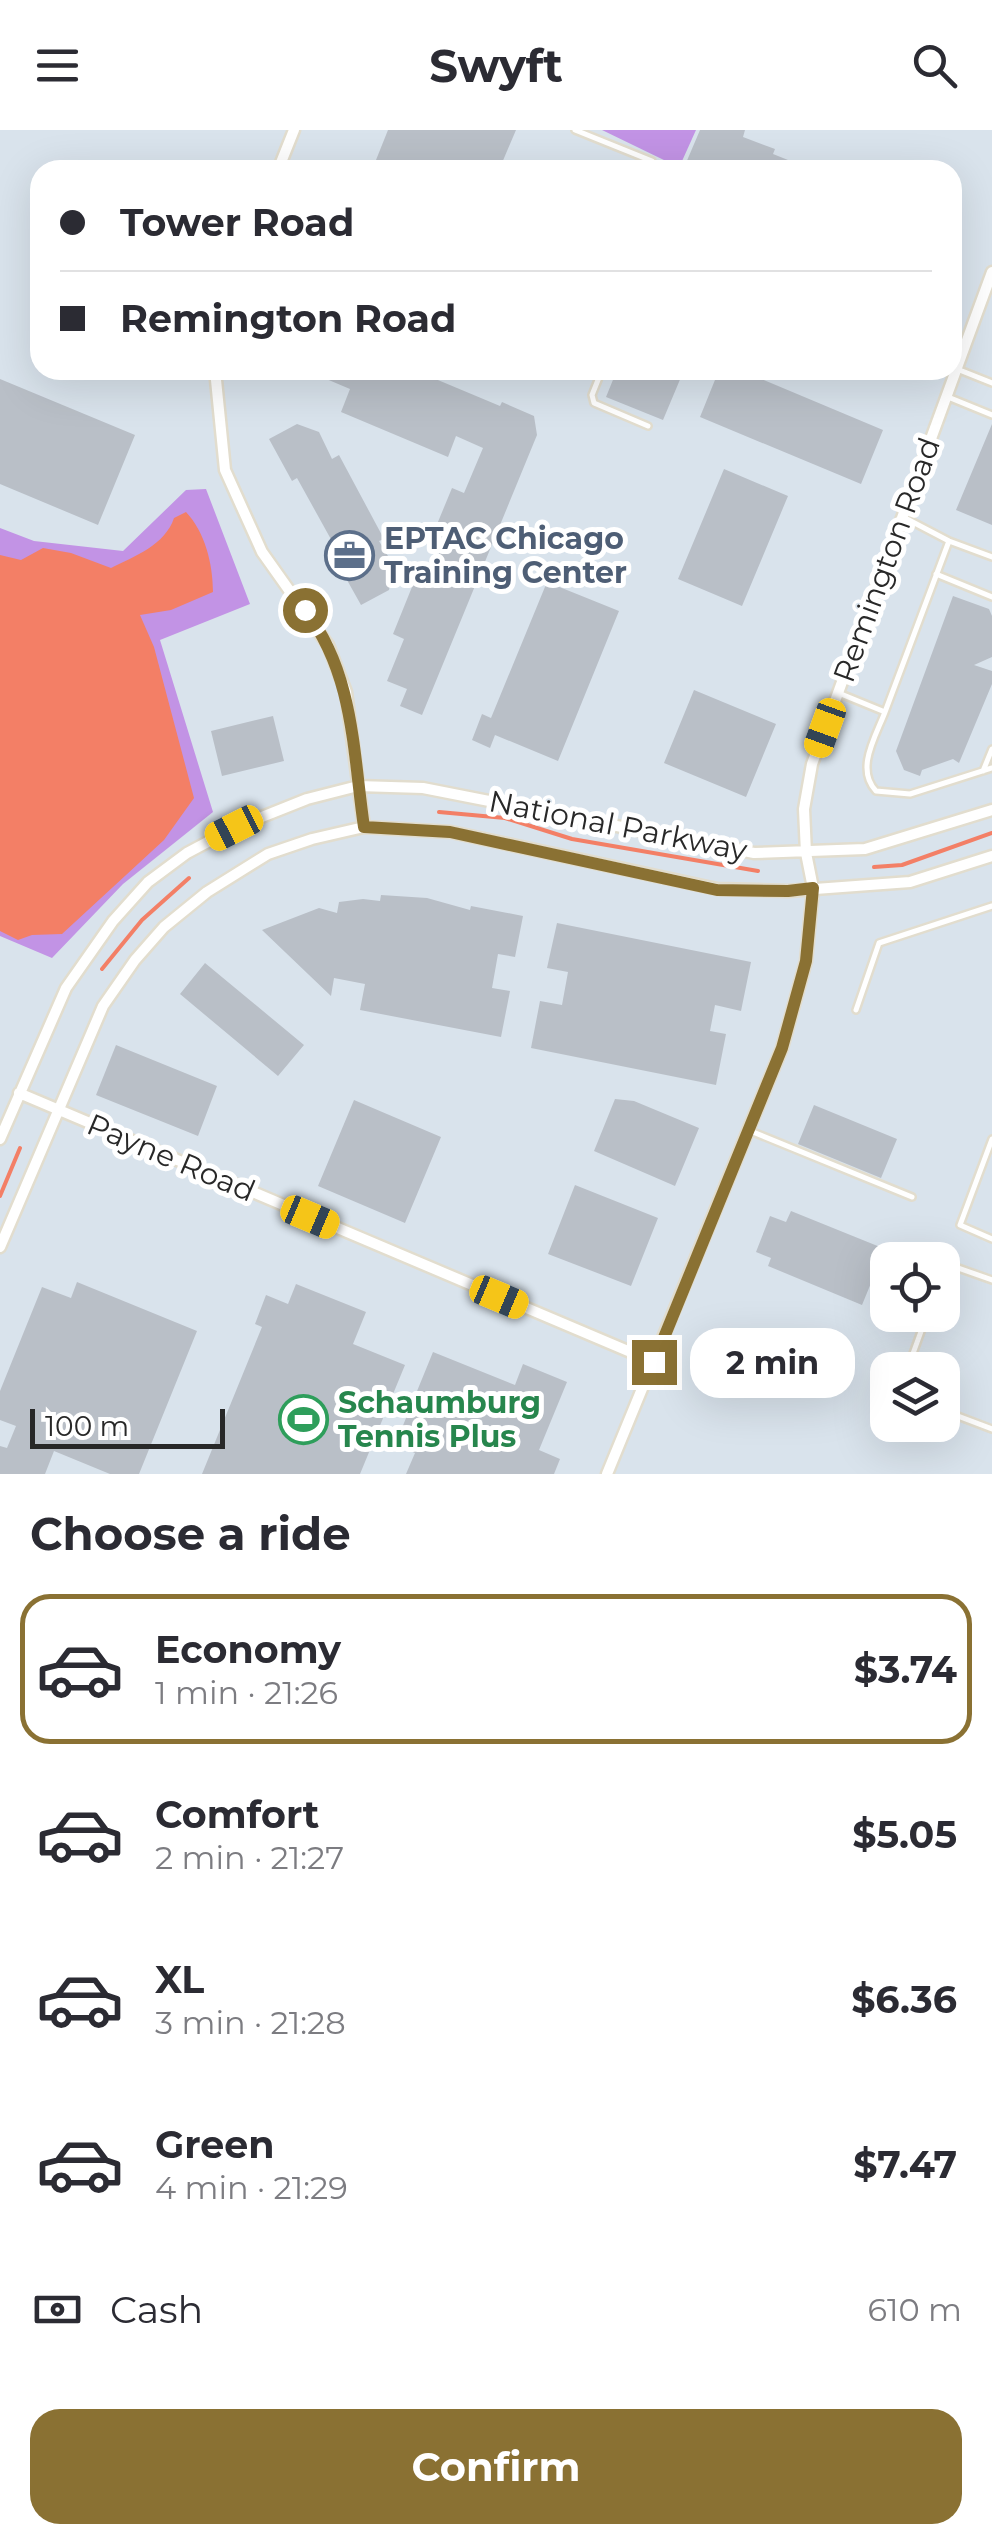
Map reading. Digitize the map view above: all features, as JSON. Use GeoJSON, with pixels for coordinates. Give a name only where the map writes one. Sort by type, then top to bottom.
{"type":"FeatureCollection","features":[{"type":"Feature","properties":{"kind":"street"},"geometry":{"type":"LineString","coordinates":[[282,160],[294,130]]}},
{"type":"Feature","properties":{"kind":"street","name":"Remington Road"},"geometry":{"type":"LineString","coordinates":[[962,355],[992,272]]}},
{"type":"Feature","properties":{"kind":"street"},"geometry":{"type":"LineString","coordinates":[[216,380],[225,470],[262,552],[328,645],[346,692],[364,827]]}},
{"type":"Feature","properties":{"kind":"street","name":"Remington Road"},"geometry":{"type":"LineString","coordinates":[[607,1474],[782,1048],[806,961],[813,888],[804,809],[812,764],[953,380]]}},
{"type":"Feature","properties":{"kind":"street","name":"National Parkway"},"geometry":{"type":"LineString","coordinates":[[0,1139],[66,988],[113,921],[148,882],[187,853],[234,828],[308,799],[358,786],[424,788],[754,854],[866,849],[992,810]]}},
{"type":"Feature","properties":{"kind":"street","name":"National Parkway"},"geometry":{"type":"LineString","coordinates":[[0,1247],[103,1006],[135,960],[164,928],[207,892],[268,854],[364,827],[450,832],[717,890],[788,891],[910,882],[992,856]]}},
{"type":"Feature","properties":{"kind":"street","name":"Payne Road"},"geometry":{"type":"LineString","coordinates":[[19,1094],[654,1362]]}},
{"type":"Feature","properties":{"kind":"lane"},"geometry":{"type":"LineString","coordinates":[[575,130],[650,160]]}},
{"type":"Feature","properties":{"kind":"lane"},"geometry":{"type":"LineString","coordinates":[[962,371],[992,383]]}},
{"type":"Feature","properties":{"kind":"lane"},"geometry":{"type":"LineString","coordinates":[[598,380],[592,394],[594,403],[648,426]]}},
{"type":"Feature","properties":{"kind":"lane"},"geometry":{"type":"LineString","coordinates":[[947,396],[992,415]]}},
{"type":"Feature","properties":{"kind":"lane"},"geometry":{"type":"LineString","coordinates":[[902,517],[992,558]]}},
{"type":"Feature","properties":{"kind":"lane"},"geometry":{"type":"LineString","coordinates":[[949,541],[865,766],[869,783],[876,791],[910,794],[992,768]]}},
{"type":"Feature","properties":{"kind":"lane"},"geometry":{"type":"LineString","coordinates":[[936,574],[992,597]]}},
{"type":"Feature","properties":{"kind":"lane"},"geometry":{"type":"LineString","coordinates":[[838,693],[884,712]]}},
{"type":"Feature","properties":{"kind":"lane"},"geometry":{"type":"LineString","coordinates":[[983,771],[992,748]]}},
{"type":"Feature","properties":{"kind":"lane"},"geometry":{"type":"LineString","coordinates":[[856,1010],[879,943],[992,906]]}},
{"type":"Feature","properties":{"kind":"lane"},"geometry":{"type":"LineString","coordinates":[[748,1130],[912,1197]]}},
{"type":"Feature","properties":{"kind":"lane"},"geometry":{"type":"LineString","coordinates":[[992,1139],[960,1226],[992,1239]]}},
{"type":"Feature","properties":{"kind":"lane"},"geometry":{"type":"LineString","coordinates":[[960,1269],[992,1280]]}},
{"type":"Feature","properties":{"kind":"lane"},"geometry":{"type":"LineString","coordinates":[[960,1417],[992,1429]]}},
{"type":"Feature","properties":{"kind":"shaded area"},"geometry":{"type":"Polygon","coordinates":[[[602,130],[696,130],[682,160],[664,160],[602,130]]]}},
{"type":"Feature","properties":{"kind":"shaded area"},"geometry":{"type":"Polygon","coordinates":[[[206,489],[250,604],[160,640],[213,812],[123,884],[52,958],[0,936],[0,528],[34,541],[123,551],[186,490],[206,489]]]}},
{"type":"Feature","properties":{"kind":"shaded area"},"geometry":{"type":"Polygon","coordinates":[[[186,512],[207,549],[213,592],[171,610],[140,615],[154,647],[194,798],[164,840],[62,934],[32,935],[18,940],[0,931],[0,555],[21,560],[43,548],[71,553],[111,568],[156,543],[174,518],[186,512]]]}},
{"type":"Feature","properties":{"kind":"building"},"geometry":{"type":"Polygon","coordinates":[[[388,130],[516,130],[503,160],[376,160],[388,130]]]}},
{"type":"Feature","properties":{"kind":"building"},"geometry":{"type":"Polygon","coordinates":[[[700,130],[745,130],[743,137],[775,149],[773,154],[788,160],[687,160],[700,130]]]}},
{"type":"Feature","properties":{"kind":"building"},"geometry":{"type":"Polygon","coordinates":[[[0,379],[135,435],[98,525],[0,484],[0,379]]]}},
{"type":"Feature","properties":{"kind":"building"},"geometry":{"type":"Polygon","coordinates":[[[329,380],[438,380],[534,416],[537,435],[422,715],[400,706],[407,689],[387,681],[404,639],[393,634],[414,582],[426,587],[440,551],[428,546],[452,488],[464,493],[483,448],[456,436],[448,457],[341,412],[350,389],[329,380]]]}},
{"type":"Feature","properties":{"kind":"building"},"geometry":{"type":"Polygon","coordinates":[[[613,380],[680,380],[663,420],[606,397],[613,380]]]}},
{"type":"Feature","properties":{"kind":"building"},"geometry":{"type":"Polygon","coordinates":[[[715,380],[764,380],[883,430],[861,484],[700,417],[715,380]]]}},
{"type":"Feature","properties":{"kind":"building"},"geometry":{"type":"Polygon","coordinates":[[[297,424],[319,432],[332,459],[339,455],[384,539],[379,541],[394,566],[389,590],[361,605],[338,564],[343,561],[297,478],[292,481],[269,439],[297,424]]]}},
{"type":"Feature","properties":{"kind":"building"},"geometry":{"type":"Polygon","coordinates":[[[992,424],[992,525],[956,510],[992,424]]]}},
{"type":"Feature","properties":{"kind":"building"},"geometry":{"type":"Polygon","coordinates":[[[724,469],[788,496],[742,606],[678,579],[724,469]]]}},
{"type":"Feature","properties":{"kind":"building"},"geometry":{"type":"Polygon","coordinates":[[[547,582],[619,611],[558,761],[495,735],[490,748],[472,740],[482,714],[491,718],[547,582]]]}},
{"type":"Feature","properties":{"kind":"building"},"geometry":{"type":"Polygon","coordinates":[[[953,596],[989,609],[992,657],[974,665],[992,671],[992,684],[959,763],[953,759],[922,770],[920,776],[904,770],[896,751],[953,596]]]}},
{"type":"Feature","properties":{"kind":"building"},"geometry":{"type":"Polygon","coordinates":[[[694,690],[776,724],[746,797],[664,763],[694,690]]]}},
{"type":"Feature","properties":{"kind":"building"},"geometry":{"type":"Polygon","coordinates":[[[273,716],[284,761],[222,776],[211,731],[273,716]]]}},
{"type":"Feature","properties":{"kind":"building"},"geometry":{"type":"Polygon","coordinates":[[[381,895],[427,898],[470,910],[471,906],[523,916],[515,957],[498,954],[492,988],[510,991],[501,1037],[360,1010],[365,984],[334,978],[331,996],[262,930],[319,908],[337,913],[339,902],[380,901],[381,895]]]}},
{"type":"Feature","properties":{"kind":"building"},"geometry":{"type":"Polygon","coordinates":[[[557,923],[751,962],[741,1011],[715,1005],[710,1031],[726,1034],[716,1085],[531,1048],[540,1001],[562,1005],[568,972],[547,968],[557,923]]]}},
{"type":"Feature","properties":{"kind":"building"},"geometry":{"type":"Polygon","coordinates":[[[205,963],[304,1045],[278,1076],[180,994],[205,963]]]}},
{"type":"Feature","properties":{"kind":"building"},"geometry":{"type":"Polygon","coordinates":[[[116,1045],[217,1086],[198,1136],[96,1095],[116,1045]]]}},
{"type":"Feature","properties":{"kind":"building"},"geometry":{"type":"Polygon","coordinates":[[[615,1099],[634,1101],[699,1128],[675,1186],[594,1151],[615,1099]]]}},
{"type":"Feature","properties":{"kind":"building"},"geometry":{"type":"Polygon","coordinates":[[[354,1100],[441,1137],[405,1223],[318,1186],[354,1100]]]}},
{"type":"Feature","properties":{"kind":"building"},"geometry":{"type":"Polygon","coordinates":[[[814,1105],[897,1139],[881,1178],[798,1144],[814,1105]]]}},
{"type":"Feature","properties":{"kind":"building"},"geometry":{"type":"Polygon","coordinates":[[[575,1185],[658,1218],[631,1286],[548,1254],[575,1185]]]}},
{"type":"Feature","properties":{"kind":"building"},"geometry":{"type":"Polygon","coordinates":[[[791,1211],[870,1243],[870,1286],[862,1305],[768,1266],[771,1258],[756,1252],[770,1216],[786,1222],[791,1211]]]}},
{"type":"Feature","properties":{"kind":"building"},"geometry":{"type":"Polygon","coordinates":[[[77,1282],[197,1331],[139,1474],[110,1474],[54,1451],[45,1474],[0,1474],[0,1446],[7,1448],[16,1426],[0,1420],[0,1391],[42,1287],[71,1298],[77,1282]]]}},
{"type":"Feature","properties":{"kind":"building","name":"Schaumburg Tennis Plus"},"geometry":{"type":"Polygon","coordinates":[[[296,1284],[366,1312],[353,1344],[405,1365],[360,1474],[202,1474],[262,1327],[255,1324],[266,1295],[288,1304],[296,1284]]]}},
{"type":"Feature","properties":{"kind":"building"},"geometry":{"type":"Polygon","coordinates":[[[433,1352],[515,1385],[523,1364],[567,1382],[539,1450],[560,1459],[554,1474],[406,1474],[415,1453],[395,1445],[433,1352]]]}},
{"type":"Feature","properties":{"kind":"waterway"},"geometry":{"type":"LineString","coordinates":[[439,812],[505,818],[572,839],[758,871]]}},
{"type":"Feature","properties":{"kind":"waterway"},"geometry":{"type":"LineString","coordinates":[[874,867],[902,865],[992,833]]}},
{"type":"Feature","properties":{"kind":"waterway"},"geometry":{"type":"LineString","coordinates":[[102,969],[142,920],[189,878]]}},
{"type":"Feature","properties":{"kind":"waterway"},"geometry":{"type":"LineString","coordinates":[[0,1196],[20,1148]]}},
{"type":"Feature","properties":{"kind":"place","name":"EPTAC Chicago Training Center"},"geometry":{"type":"Point","coordinates":[349,556]}},
{"type":"Feature","properties":{"kind":"place","name":"Schaumburg Tennis Plus"},"geometry":{"type":"Point","coordinates":[303,1420]}},
{"type":"Feature","properties":{"kind":"route"},"geometry":{"type":"LineString","coordinates":[[305,610],[328,645],[346,692],[364,827],[450,832],[717,890],[813,888],[806,961],[782,1048],[654,1362]]}}]}
